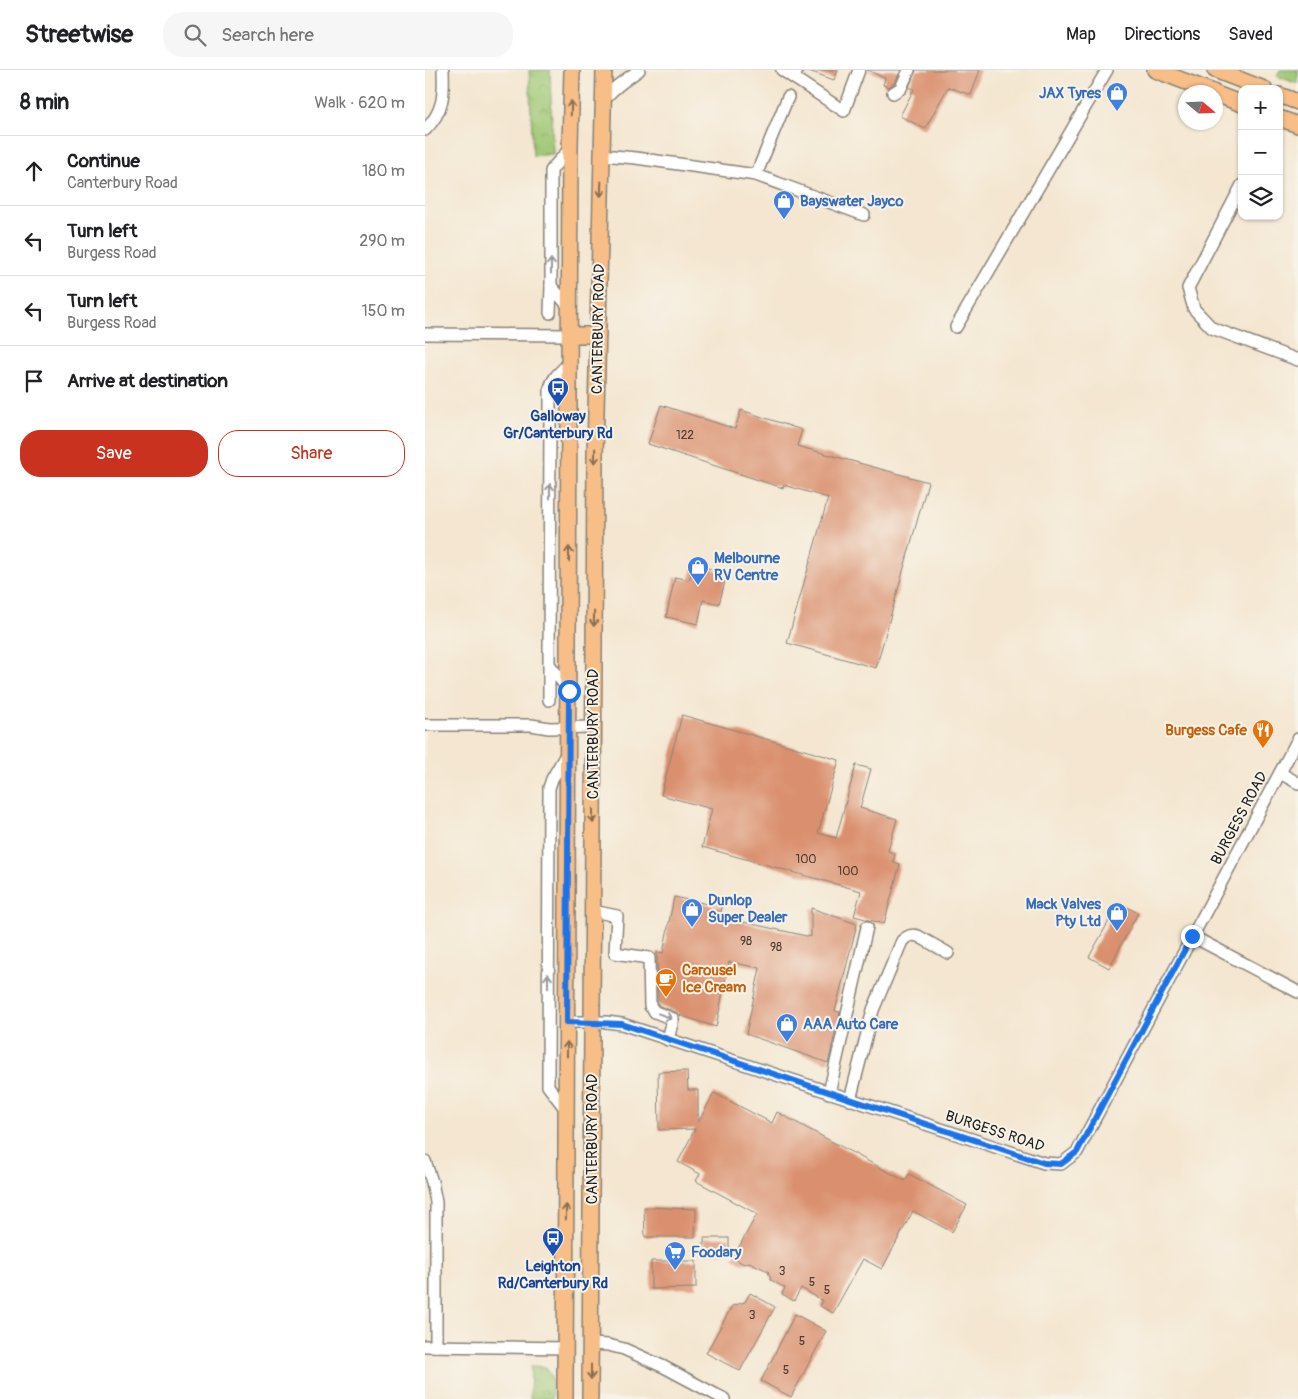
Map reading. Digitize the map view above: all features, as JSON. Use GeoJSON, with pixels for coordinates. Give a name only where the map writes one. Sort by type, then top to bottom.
{"type":"FeatureCollection","features":[{"type":"Feature","properties":{"kind":"main road","name":"CANTERBURY ROAD"},"geometry":{"type":"LineString","coordinates":[[565,1399],[570,145],[572,70]]}},
{"type":"Feature","properties":{"kind":"main road","name":"CANTERBURY ROAD"},"geometry":{"type":"LineString","coordinates":[[590,1399],[595,445],[604,70]]}},
{"type":"Feature","properties":{"kind":"main road"},"geometry":{"type":"LineString","coordinates":[[1155,70],[1193,85]]}},
{"type":"Feature","properties":{"kind":"main road"},"geometry":{"type":"LineString","coordinates":[[1215,70],[1254,85]]}},
{"type":"Feature","properties":{"kind":"main road"},"geometry":{"type":"LineString","coordinates":[[1223,97],[1238,102]]}},
{"type":"Feature","properties":{"kind":"main road"},"geometry":{"type":"LineString","coordinates":[[1283,99],[1298,102]]}},
{"type":"Feature","properties":{"kind":"main road"},"geometry":{"type":"LineString","coordinates":[[1283,119],[1298,125]]}},
{"type":"Feature","properties":{"kind":"main road"},"geometry":{"type":"LineString","coordinates":[[570,335],[598,335]]}},
{"type":"Feature","properties":{"kind":"main road"},"geometry":{"type":"LineString","coordinates":[[565,1348],[591,1344]]}},
{"type":"Feature","properties":{"kind":"street"},"geometry":{"type":"LineString","coordinates":[[425,130],[434,121],[441,106],[443,70]]}},
{"type":"Feature","properties":{"kind":"street"},"geometry":{"type":"LineString","coordinates":[[603,101],[609,92],[639,70]]}},
{"type":"Feature","properties":{"kind":"street"},"geometry":{"type":"LineString","coordinates":[[782,70],[795,74],[844,111],[859,70]]}},
{"type":"Feature","properties":{"kind":"street"},"geometry":{"type":"LineString","coordinates":[[893,93],[901,88],[909,70]]}},
{"type":"Feature","properties":{"kind":"street"},"geometry":{"type":"LineString","coordinates":[[956,328],[1107,70]]}},
{"type":"Feature","properties":{"kind":"street"},"geometry":{"type":"LineString","coordinates":[[756,175],[788,97]]}},
{"type":"Feature","properties":{"kind":"street"},"geometry":{"type":"LineString","coordinates":[[550,313],[551,171],[556,162],[561,160],[566,154],[570,145]]}},
{"type":"Feature","properties":{"kind":"street"},"geometry":{"type":"LineString","coordinates":[[602,155],[756,175],[864,215]]}},
{"type":"Feature","properties":{"kind":"street"},"geometry":{"type":"LineString","coordinates":[[1238,193],[1188,288],[1193,309],[1212,328],[1298,360]]}},
{"type":"Feature","properties":{"kind":"street","name":"CANTERBURY ROAD"},"geometry":{"type":"LineString","coordinates":[[551,286],[570,308]]}},
{"type":"Feature","properties":{"kind":"street"},"geometry":{"type":"LineString","coordinates":[[425,334],[570,335]]}},
{"type":"Feature","properties":{"kind":"street","name":"CANTERBURY ROAD"},"geometry":{"type":"LineString","coordinates":[[549,700],[550,388],[555,376],[570,362]]}},
{"type":"Feature","properties":{"kind":"street","name":"CANTERBURY ROAD"},"geometry":{"type":"LineString","coordinates":[[549,664],[569,691]]}},
{"type":"Feature","properties":{"kind":"street"},"geometry":{"type":"LineString","coordinates":[[425,725],[531,725],[549,728],[569,724],[593,724]]}},
{"type":"Feature","properties":{"kind":"street","name":"BURGESS ROAD"},"geometry":{"type":"LineString","coordinates":[[567,1022],[622,1024],[1044,1163],[1061,1164],[1077,1152],[1298,739]]}},
{"type":"Feature","properties":{"kind":"street","name":"CANTERBURY ROAD"},"geometry":{"type":"LineString","coordinates":[[567,1111],[548,1086],[548,1056],[549,788],[568,750]]}},
{"type":"Feature","properties":{"kind":"street"},"geometry":{"type":"LineString","coordinates":[[1280,773],[1298,783]]}},
{"type":"Feature","properties":{"kind":"street"},"geometry":{"type":"LineString","coordinates":[[593,911],[617,916],[615,953],[649,958],[651,1006],[655,1012],[673,1019],[668,1040]]}},
{"type":"Feature","properties":{"kind":"street"},"geometry":{"type":"LineString","coordinates":[[829,1093],[867,928]]}},
{"type":"Feature","properties":{"kind":"street"},"geometry":{"type":"LineString","coordinates":[[850,1100],[873,1010],[902,941],[906,936],[918,936],[949,953]]}},
{"type":"Feature","properties":{"kind":"street"},"geometry":{"type":"LineString","coordinates":[[1192,936],[1298,992]]}},
{"type":"Feature","properties":{"kind":"street"},"geometry":{"type":"LineString","coordinates":[[425,1161],[436,1202],[430,1346],[565,1348]]}},
{"type":"Feature","properties":{"kind":"street"},"geometry":{"type":"LineString","coordinates":[[591,1344],[608,1344],[625,1349],[725,1399]]}},
{"type":"Feature","properties":{"kind":"green space"},"geometry":{"type":"Polygon","coordinates":[[[529,70],[550,70],[553,154],[533,156],[529,70]]]}},
{"type":"Feature","properties":{"kind":"green space"},"geometry":{"type":"Polygon","coordinates":[[[1280,70],[1298,70],[1298,84],[1277,76],[1280,70]]]}},
{"type":"Feature","properties":{"kind":"green space"},"geometry":{"type":"Polygon","coordinates":[[[531,1366],[546,1367],[552,1379],[552,1399],[530,1399],[531,1366]]]}},
{"type":"Feature","properties":{"kind":"building"},"geometry":{"type":"Polygon","coordinates":[[[809,70],[838,70],[834,80],[809,70]]]}},
{"type":"Feature","properties":{"kind":"building"},"geometry":{"type":"Polygon","coordinates":[[[867,70],[901,70],[895,82],[889,87],[883,85],[885,78],[867,70]]]}},
{"type":"Feature","properties":{"kind":"building"},"geometry":{"type":"Polygon","coordinates":[[[916,70],[980,70],[971,95],[948,87],[925,129],[900,116],[914,89],[909,87],[916,70]]]}},
{"type":"Feature","properties":{"kind":"building"},"geometry":{"type":"Polygon","coordinates":[[[661,405],[735,429],[741,410],[802,430],[797,446],[928,482],[876,668],[787,643],[828,498],[784,485],[783,488],[648,444],[661,405]]]}},
{"type":"Feature","properties":{"kind":"building","name":"Melbourne RV Centre"},"geometry":{"type":"Polygon","coordinates":[[[695,564],[727,574],[719,604],[703,600],[698,624],[666,617],[675,577],[689,580],[695,564]]]}},
{"type":"Feature","properties":{"kind":"building"},"geometry":{"type":"Polygon","coordinates":[[[682,715],[839,760],[818,833],[836,838],[856,765],[871,769],[860,808],[897,819],[888,851],[895,854],[893,862],[900,864],[884,924],[854,916],[861,891],[702,847],[712,809],[661,795],[682,715]]]}},
{"type":"Feature","properties":{"kind":"building"},"geometry":{"type":"Polygon","coordinates":[[[674,897],[722,907],[720,917],[811,937],[811,908],[857,924],[835,1011],[840,1012],[828,1063],[746,1034],[760,968],[729,962],[716,1027],[679,1015],[658,1004],[657,952],[663,953],[674,897]]]}},
{"type":"Feature","properties":{"kind":"building"},"geometry":{"type":"Polygon","coordinates":[[[1119,903],[1138,913],[1109,968],[1089,957],[1119,903]]]}},
{"type":"Feature","properties":{"kind":"building"},"geometry":{"type":"Polygon","coordinates":[[[687,1071],[688,1090],[698,1090],[698,1123],[714,1093],[772,1123],[777,1112],[905,1181],[909,1174],[967,1205],[952,1232],[913,1211],[882,1269],[863,1259],[833,1313],[820,1306],[823,1301],[801,1288],[794,1301],[782,1294],[785,1288],[771,1280],[768,1271],[749,1262],[744,1264],[733,1258],[757,1214],[696,1181],[700,1174],[678,1162],[695,1129],[659,1130],[658,1072],[687,1071]]]}},
{"type":"Feature","properties":{"kind":"building"},"geometry":{"type":"Polygon","coordinates":[[[644,1207],[696,1209],[695,1237],[645,1237],[644,1207]]]}},
{"type":"Feature","properties":{"kind":"building"},"geometry":{"type":"Polygon","coordinates":[[[704,1238],[729,1238],[729,1253],[704,1253],[704,1238]]]}},
{"type":"Feature","properties":{"kind":"building"},"geometry":{"type":"Polygon","coordinates":[[[651,1261],[696,1261],[696,1288],[651,1289],[651,1261]]]}},
{"type":"Feature","properties":{"kind":"building"},"geometry":{"type":"Polygon","coordinates":[[[750,1293],[775,1307],[740,1371],[706,1353],[732,1306],[745,1302],[750,1293]]]}},
{"type":"Feature","properties":{"kind":"building"},"geometry":{"type":"Polygon","coordinates":[[[795,1314],[826,1331],[791,1397],[761,1381],[795,1314]]]}},
{"type":"Feature","properties":{"kind":"place","name":"JAX Tyres"},"geometry":{"type":"Point","coordinates":[1117,112]}},
{"type":"Feature","properties":{"kind":"place","name":"Bayswater Jayco"},"geometry":{"type":"Point","coordinates":[784,220]}},
{"type":"Feature","properties":{"kind":"place","name":"Galloway Gr/Canterbury Rd"},"geometry":{"type":"Point","coordinates":[558,407]}},
{"type":"Feature","properties":{"kind":"place","name":"Melbourne RV Centre"},"geometry":{"type":"Point","coordinates":[698,586]}},
{"type":"Feature","properties":{"kind":"place","name":"Burgess Cafe"},"geometry":{"type":"Point","coordinates":[1263,749]}},
{"type":"Feature","properties":{"kind":"place","name":"Dunlop Super Dealer"},"geometry":{"type":"Point","coordinates":[692,928]}},
{"type":"Feature","properties":{"kind":"place","name":"Mack Valves Pty Ltd"},"geometry":{"type":"Point","coordinates":[1117,932]}},
{"type":"Feature","properties":{"kind":"place","name":"Carousel Ice Cream"},"geometry":{"type":"Point","coordinates":[666,998]}},
{"type":"Feature","properties":{"kind":"place","name":"AAA Auto Care"},"geometry":{"type":"Point","coordinates":[787,1043]}},
{"type":"Feature","properties":{"kind":"place","name":"Leighton Rd/Canterbury Rd"},"geometry":{"type":"Point","coordinates":[553,1257]}},
{"type":"Feature","properties":{"kind":"place","name":"Foodary"},"geometry":{"type":"Point","coordinates":[675,1271]}},
{"type":"Feature","properties":{"kind":"route"},"geometry":{"type":"LineString","coordinates":[[569,691],[567,1022],[622,1024],[1044,1163],[1061,1164],[1077,1152],[1192,936]]}}]}
